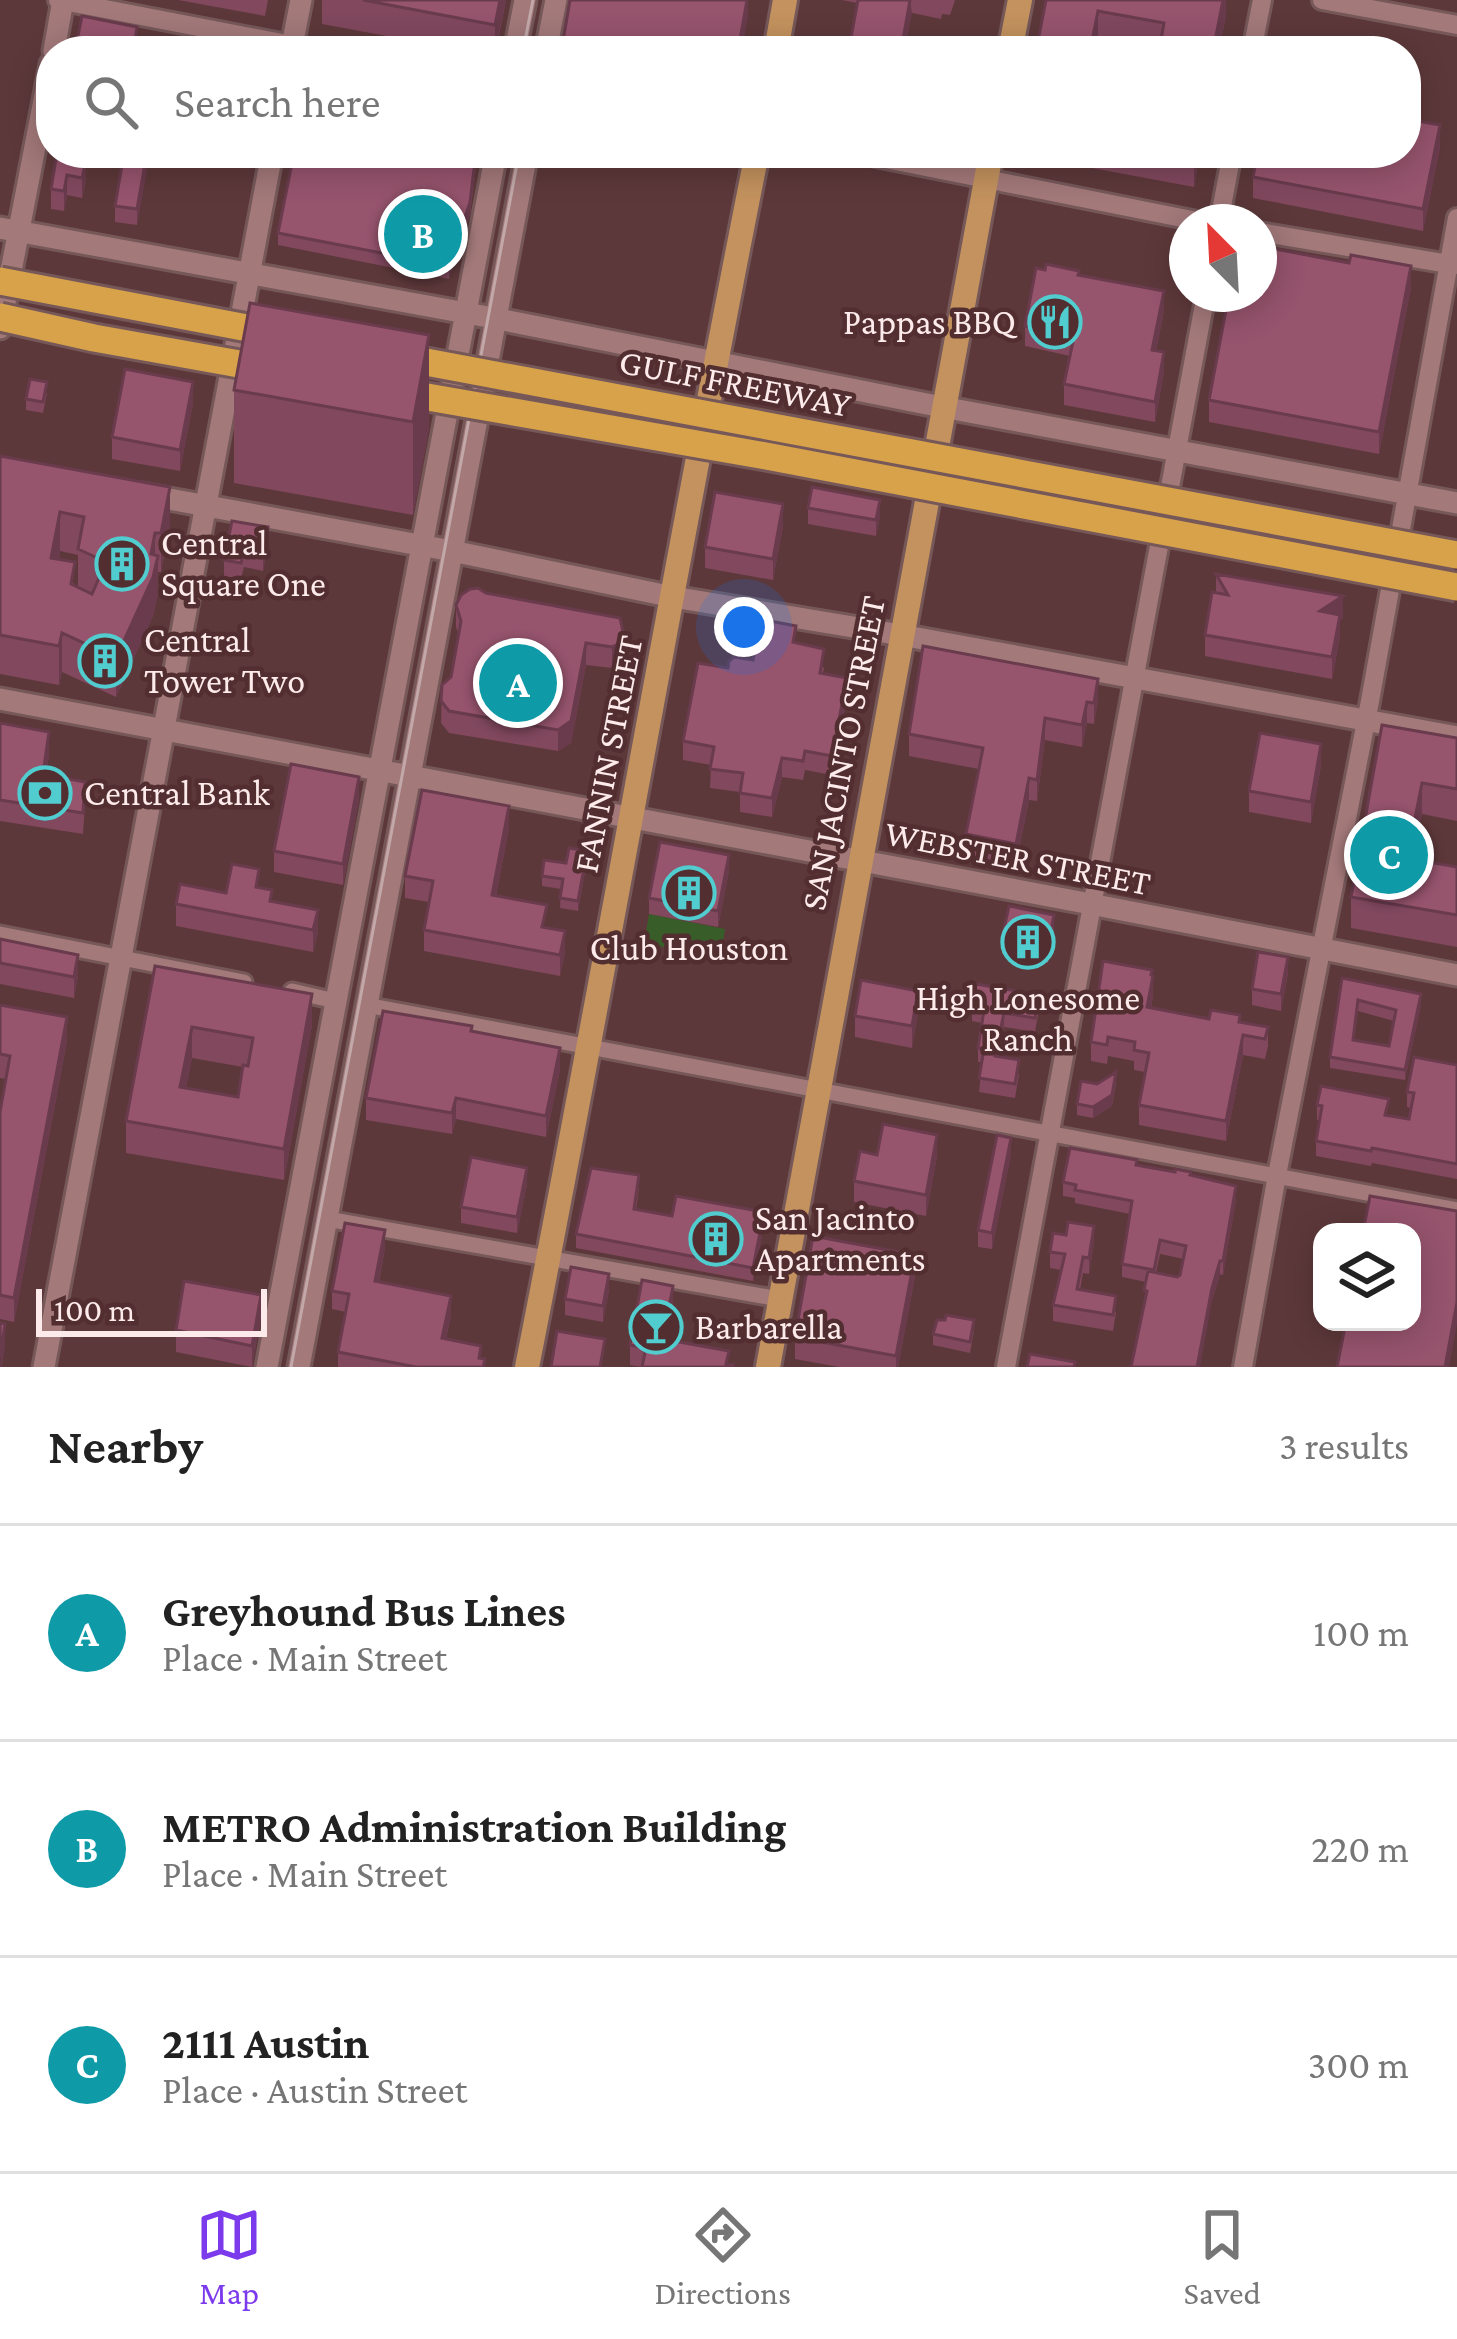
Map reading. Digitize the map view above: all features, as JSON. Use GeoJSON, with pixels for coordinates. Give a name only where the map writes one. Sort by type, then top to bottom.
{"type":"FeatureCollection","features":[{"type":"Feature","properties":{"kind":"highway"},"geometry":{"type":"LineString","coordinates":[[0,280],[294,337]]}},
{"type":"Feature","properties":{"kind":"highway"},"geometry":{"type":"LineString","coordinates":[[0,317],[303,375]]}},
{"type":"Feature","properties":{"kind":"highway","name":"GULF FREEWAY"},"geometry":{"type":"LineString","coordinates":[[365,350],[1457,555]]}},
{"type":"Feature","properties":{"kind":"highway","name":"GULF FREEWAY"},"geometry":{"type":"LineString","coordinates":[[373,387],[1457,586]]}},
{"type":"Feature","properties":{"kind":"main road"},"geometry":{"type":"LineString","coordinates":[[55,36],[61,0]]}},
{"type":"Feature","properties":{"kind":"main road"},"geometry":{"type":"LineString","coordinates":[[294,36],[301,0]]}},
{"type":"Feature","properties":{"kind":"main road"},"geometry":{"type":"LineString","coordinates":[[518,36],[524,0]]}},
{"type":"Feature","properties":{"kind":"main road"},"geometry":{"type":"LineString","coordinates":[[549,36],[556,0]]}},
{"type":"Feature","properties":{"kind":"main road"},"geometry":{"type":"LineString","coordinates":[[779,36],[785,0]]}},
{"type":"Feature","properties":{"kind":"main road"},"geometry":{"type":"LineString","coordinates":[[1013,36],[1020,0]]}},
{"type":"Feature","properties":{"kind":"main road"},"geometry":{"type":"LineString","coordinates":[[0,329],[10,230],[36,125]]}},
{"type":"Feature","properties":{"kind":"main road"},"geometry":{"type":"LineString","coordinates":[[44,1367],[269,168]]}},
{"type":"Feature","properties":{"kind":"main road"},"geometry":{"type":"LineString","coordinates":[[268,1367],[493,168]]}},
{"type":"Feature","properties":{"kind":"main road"},"geometry":{"type":"LineString","coordinates":[[299,1367],[524,168]]}},
{"type":"Feature","properties":{"kind":"main road","name":"FANNIN STREET"},"geometry":{"type":"LineString","coordinates":[[527,1367],[754,168]]}},
{"type":"Feature","properties":{"kind":"main road","name":"SAN JACINTO STREET"},"geometry":{"type":"LineString","coordinates":[[768,1367],[988,168]]}},
{"type":"Feature","properties":{"kind":"main road"},"geometry":{"type":"LineString","coordinates":[[10,230],[1457,503]]}},
{"type":"Feature","properties":{"kind":"main road"},"geometry":{"type":"LineString","coordinates":[[114,489],[452,551],[674,598],[1457,737]]}},
{"type":"Feature","properties":{"kind":"main road","name":"WEBSTER STREET"},"geometry":{"type":"LineString","coordinates":[[0,699],[1457,975]]}},
{"type":"Feature","properties":{"kind":"street"},"geometry":{"type":"LineString","coordinates":[[61,0],[234,36]]}},
{"type":"Feature","properties":{"kind":"street"},"geometry":{"type":"LineString","coordinates":[[1255,36],[1262,0]]}},
{"type":"Feature","properties":{"kind":"street"},"geometry":{"type":"LineString","coordinates":[[1322,0],[1457,25]]}},
{"type":"Feature","properties":{"kind":"street"},"geometry":{"type":"LineString","coordinates":[[926,168],[1169,216]]}},
{"type":"Feature","properties":{"kind":"street"},"geometry":{"type":"LineString","coordinates":[[1222,204],[1229,168]]}},
{"type":"Feature","properties":{"kind":"street"},"geometry":{"type":"LineString","coordinates":[[1243,1367],[1453,264],[1457,218]]}},
{"type":"Feature","properties":{"kind":"street"},"geometry":{"type":"LineString","coordinates":[[1277,235],[1453,264]]}},
{"type":"Feature","properties":{"kind":"street"},"geometry":{"type":"LineString","coordinates":[[1006,1367],[1203,312]]}},
{"type":"Feature","properties":{"kind":"street"},"geometry":{"type":"LineString","coordinates":[[0,934],[335,1001]]}},
{"type":"Feature","properties":{"kind":"street"},"geometry":{"type":"LineString","coordinates":[[366,1005],[1457,1210]]}},
{"type":"Feature","properties":{"kind":"street"},"geometry":{"type":"LineString","coordinates":[[327,1219],[779,1300]]}},
{"type":"Feature","properties":{"kind":"green space"},"geometry":{"type":"Polygon","coordinates":[[[649,914],[725,929],[721,956],[644,944],[649,914]]]}},
{"type":"Feature","properties":{"kind":"building"},"geometry":{"type":"Polygon","coordinates":[[[363,0],[500,0],[495,25],[363,0]]]}},
{"type":"Feature","properties":{"kind":"building"},"geometry":{"type":"Polygon","coordinates":[[[570,0],[747,0],[741,36],[564,36],[570,0]]]}},
{"type":"Feature","properties":{"kind":"building"},"geometry":{"type":"Polygon","coordinates":[[[858,0],[910,0],[904,36],[851,36],[858,0]]]}},
{"type":"Feature","properties":{"kind":"building"},"geometry":{"type":"Polygon","coordinates":[[[1046,0],[1223,0],[1216,36],[1162,36],[1164,23],[1098,11],[1093,36],[1039,36],[1046,0]]]}},
{"type":"Feature","properties":{"kind":"building"},"geometry":{"type":"Polygon","coordinates":[[[82,16],[137,27],[136,36],[78,36],[82,16]]]}},
{"type":"Feature","properties":{"kind":"building"},"geometry":{"type":"Polygon","coordinates":[[[1421,122],[1440,125],[1423,209],[1253,177],[1255,168],[1421,168],[1421,122]]]}},
{"type":"Feature","properties":{"kind":"building"},"geometry":{"type":"Polygon","coordinates":[[[54,168],[84,168],[82,178],[67,175],[64,191],[51,189],[54,168]]]}},
{"type":"Feature","properties":{"kind":"building"},"geometry":{"type":"Polygon","coordinates":[[[121,168],[144,168],[137,209],[115,206],[121,168]]]}},
{"type":"Feature","properties":{"kind":"building"},"geometry":{"type":"Polygon","coordinates":[[[291,168],[474,168],[470,202],[449,266],[278,233],[291,168]]]}},
{"type":"Feature","properties":{"kind":"building"},"geometry":{"type":"Polygon","coordinates":[[[1277,249],[1349,263],[1351,255],[1411,266],[1379,432],[1209,400],[1226,312],[1277,312],[1277,249]]]}},
{"type":"Feature","properties":{"kind":"building"},"geometry":{"type":"Polygon","coordinates":[[[1046,264],[1164,291],[1152,350],[1164,352],[1155,402],[1064,384],[1074,337],[1025,326],[1036,268],[1045,270],[1046,264]]]}},
{"type":"Feature","properties":{"kind":"building"},"geometry":{"type":"Polygon","coordinates":[[[250,303],[429,335],[413,422],[234,390],[250,303]]]}},
{"type":"Feature","properties":{"kind":"building"},"geometry":{"type":"Polygon","coordinates":[[[125,369],[193,382],[180,450],[112,437],[125,369]]]}},
{"type":"Feature","properties":{"kind":"building"},"geometry":{"type":"Polygon","coordinates":[[[30,379],[47,382],[43,402],[26,399],[30,379]]]}},
{"type":"Feature","properties":{"kind":"building"},"geometry":{"type":"Polygon","coordinates":[[[0,456],[170,487],[161,533],[155,533],[151,554],[158,556],[153,577],[116,658],[62,633],[59,646],[0,635],[0,456]],[[60,512],[51,558],[75,562],[71,584],[92,594],[106,562],[78,549],[84,517],[60,512]]]}},
{"type":"Feature","properties":{"kind":"building"},"geometry":{"type":"Polygon","coordinates":[[[812,487],[880,500],[876,520],[808,508],[812,487]]]}},
{"type":"Feature","properties":{"kind":"building"},"geometry":{"type":"Polygon","coordinates":[[[715,492],[783,504],[773,559],[705,547],[715,492]]]}},
{"type":"Feature","properties":{"kind":"building"},"geometry":{"type":"Polygon","coordinates":[[[232,521],[268,527],[263,555],[244,551],[241,563],[224,560],[232,521]]]}},
{"type":"Feature","properties":{"kind":"building"},"geometry":{"type":"Polygon","coordinates":[[[1216,574],[1343,596],[1320,611],[1340,615],[1332,657],[1205,635],[1212,592],[1228,595],[1216,574]]]}},
{"type":"Feature","properties":{"kind":"building"},"geometry":{"type":"Polygon","coordinates":[[[478,588],[620,618],[624,636],[619,644],[586,643],[571,721],[558,730],[449,711],[441,701],[442,685],[451,677],[461,621],[456,605],[461,595],[478,588]]]}},
{"type":"Feature","properties":{"kind":"building"},"geometry":{"type":"Polygon","coordinates":[[[770,621],[796,626],[793,642],[824,649],[820,673],[847,678],[832,756],[805,751],[803,761],[782,758],[772,798],[740,793],[743,773],[710,769],[714,747],[683,741],[698,663],[728,668],[734,657],[753,660],[760,626],[770,621]]]}},
{"type":"Feature","properties":{"kind":"building"},"geometry":{"type":"Polygon","coordinates":[[[923,646],[1098,679],[1094,703],[1087,702],[1082,725],[1045,718],[1037,780],[1029,778],[1016,844],[966,834],[983,748],[909,734],[923,646]]]}},
{"type":"Feature","properties":{"kind":"building"},"geometry":{"type":"Polygon","coordinates":[[[0,723],[49,732],[43,774],[85,782],[83,813],[0,800],[0,723]]]}},
{"type":"Feature","properties":{"kind":"building"},"geometry":{"type":"Polygon","coordinates":[[[1382,725],[1457,738],[1457,789],[1422,783],[1407,858],[1457,867],[1457,915],[1351,897],[1382,725]]]}},
{"type":"Feature","properties":{"kind":"building"},"geometry":{"type":"Polygon","coordinates":[[[1260,733],[1321,744],[1311,802],[1249,791],[1260,733]]]}},
{"type":"Feature","properties":{"kind":"building"},"geometry":{"type":"Polygon","coordinates":[[[291,764],[359,777],[343,864],[274,851],[291,764]]]}},
{"type":"Feature","properties":{"kind":"building"},"geometry":{"type":"Polygon","coordinates":[[[422,790],[509,806],[492,895],[547,905],[542,927],[565,931],[560,955],[424,930],[433,881],[405,876],[422,790]]]}},
{"type":"Feature","properties":{"kind":"building","name":"Club Houston"},"geometry":{"type":"Polygon","coordinates":[[[660,842],[729,855],[718,911],[649,898],[660,842]]]}},
{"type":"Feature","properties":{"kind":"building"},"geometry":{"type":"Polygon","coordinates":[[[569,848],[587,851],[578,901],[560,898],[563,879],[542,876],[544,860],[566,863],[569,848]]]}},
{"type":"Feature","properties":{"kind":"building"},"geometry":{"type":"Polygon","coordinates":[[[232,864],[259,869],[256,887],[272,890],[270,901],[318,910],[313,930],[176,904],[180,884],[226,893],[232,864]]]}},
{"type":"Feature","properties":{"kind":"building"},"geometry":{"type":"Polygon","coordinates":[[[1009,906],[1054,915],[1048,947],[1002,938],[1009,906]]]}},
{"type":"Feature","properties":{"kind":"building"},"geometry":{"type":"Polygon","coordinates":[[[0,939],[78,955],[74,977],[0,963],[0,939]]]}},
{"type":"Feature","properties":{"kind":"building"},"geometry":{"type":"Polygon","coordinates":[[[1258,952],[1288,957],[1281,994],[1252,989],[1258,952]]]}},
{"type":"Feature","properties":{"kind":"building"},"geometry":{"type":"Polygon","coordinates":[[[1103,961],[1152,970],[1147,1007],[1209,1019],[1211,1010],[1268,1027],[1265,1039],[1243,1035],[1226,1121],[1139,1105],[1149,1053],[1134,1050],[1135,1042],[1108,1037],[1107,1045],[1091,1042],[1103,961]]]}},
{"type":"Feature","properties":{"kind":"building"},"geometry":{"type":"Polygon","coordinates":[[[155,966],[312,994],[284,1149],[126,1121],[155,966]],[[192,1027],[180,1087],[238,1097],[253,1038],[192,1027]]]}},
{"type":"Feature","properties":{"kind":"building"},"geometry":{"type":"Polygon","coordinates":[[[1342,978],[1421,994],[1405,1070],[1330,1057],[1342,978]],[[1358,1000],[1353,1040],[1389,1046],[1396,1010],[1358,1000]]]}},
{"type":"Feature","properties":{"kind":"building"},"geometry":{"type":"Polygon","coordinates":[[[861,980],[918,991],[912,1026],[855,1016],[861,980]]]}},
{"type":"Feature","properties":{"kind":"building"},"geometry":{"type":"Polygon","coordinates":[[[976,984],[1039,995],[1035,1018],[1004,1013],[995,1056],[1019,1060],[1015,1084],[979,1078],[984,1010],[972,1008],[976,984]]]}},
{"type":"Feature","properties":{"kind":"building"},"geometry":{"type":"Polygon","coordinates":[[[0,1005],[67,1017],[14,1298],[0,1295],[0,1112],[10,1056],[0,1054],[0,1005]]]}},
{"type":"Feature","properties":{"kind":"building"},"geometry":{"type":"Polygon","coordinates":[[[383,1011],[560,1048],[546,1116],[456,1098],[452,1113],[366,1098],[383,1011]]]}},
{"type":"Feature","properties":{"kind":"building"},"geometry":{"type":"Polygon","coordinates":[[[1414,1057],[1457,1065],[1457,1164],[1316,1141],[1321,1086],[1389,1099],[1385,1115],[1409,1119],[1414,1093],[1407,1092],[1414,1057]]]}},
{"type":"Feature","properties":{"kind":"building"},"geometry":{"type":"Polygon","coordinates":[[[1116,1072],[1112,1095],[1093,1107],[1077,1104],[1081,1081],[1097,1084],[1116,1072]]]}},
{"type":"Feature","properties":{"kind":"building"},"geometry":{"type":"Polygon","coordinates":[[[883,1124],[937,1135],[926,1195],[854,1181],[860,1151],[877,1155],[883,1124]]]}},
{"type":"Feature","properties":{"kind":"building"},"geometry":{"type":"Polygon","coordinates":[[[997,1135],[1011,1138],[992,1233],[978,1230],[997,1135]]]}},
{"type":"Feature","properties":{"kind":"building"},"geometry":{"type":"Polygon","coordinates":[[[1070,1148],[1137,1160],[1136,1165],[1191,1172],[1236,1186],[1197,1367],[1131,1367],[1148,1271],[1177,1277],[1186,1246],[1160,1240],[1154,1270],[1122,1264],[1132,1201],[1075,1190],[1076,1185],[1063,1182],[1070,1148]]]}},
{"type":"Feature","properties":{"kind":"building"},"geometry":{"type":"Polygon","coordinates":[[[471,1157],[527,1168],[517,1217],[461,1207],[471,1157]]]}},
{"type":"Feature","properties":{"kind":"building"},"geometry":{"type":"Polygon","coordinates":[[[591,1168],[639,1175],[634,1209],[672,1216],[676,1196],[764,1212],[753,1268],[576,1234],[591,1168]]]}},
{"type":"Feature","properties":{"kind":"building"},"geometry":{"type":"Polygon","coordinates":[[[1370,1196],[1457,1211],[1457,1302],[1445,1367],[1337,1367],[1344,1331],[1421,1331],[1421,1223],[1365,1223],[1370,1196]]]}},
{"type":"Feature","properties":{"kind":"building"},"geometry":{"type":"Polygon","coordinates":[[[1068,1222],[1094,1226],[1077,1289],[1116,1296],[1113,1315],[1053,1305],[1065,1254],[1050,1252],[1053,1233],[1066,1235],[1068,1222]]]}},
{"type":"Feature","properties":{"kind":"building"},"geometry":{"type":"Polygon","coordinates":[[[345,1223],[385,1230],[375,1281],[451,1296],[442,1338],[481,1346],[483,1367],[416,1367],[338,1352],[349,1294],[332,1291],[345,1223]]]}},
{"type":"Feature","properties":{"kind":"building"},"geometry":{"type":"Polygon","coordinates":[[[813,1236],[915,1255],[896,1356],[795,1337],[813,1236]]]}},
{"type":"Feature","properties":{"kind":"building"},"geometry":{"type":"Polygon","coordinates":[[[571,1267],[609,1274],[603,1306],[565,1299],[571,1267]]]}},
{"type":"Feature","properties":{"kind":"building"},"geometry":{"type":"Polygon","coordinates":[[[642,1280],[673,1286],[663,1339],[729,1351],[726,1364],[732,1367],[642,1367],[646,1348],[630,1345],[642,1280]]]}},
{"type":"Feature","properties":{"kind":"building"},"geometry":{"type":"Polygon","coordinates":[[[184,1281],[261,1295],[252,1346],[176,1330],[184,1281]]]}},
{"type":"Feature","properties":{"kind":"building"},"geometry":{"type":"Polygon","coordinates":[[[946,1315],[974,1320],[970,1342],[933,1334],[937,1320],[945,1320],[946,1315]]]}},
{"type":"Feature","properties":{"kind":"building"},"geometry":{"type":"Polygon","coordinates":[[[557,1331],[605,1339],[600,1367],[551,1367],[557,1331]]]}},
{"type":"Feature","properties":{"kind":"building"},"geometry":{"type":"Polygon","coordinates":[[[1030,1354],[1075,1362],[1074,1367],[1027,1367],[1030,1354]]]}},
{"type":"Feature","properties":{"kind":"tram line"},"geometry":{"type":"LineString","coordinates":[[526,36],[533,0]]}},
{"type":"Feature","properties":{"kind":"tram line"},"geometry":{"type":"LineString","coordinates":[[291,1367],[516,168]]}},
{"type":"Feature","properties":{"kind":"place","name":"METRO Administration Building"},"geometry":{"type":"Point","coordinates":[423,234]}},
{"type":"Feature","properties":{"kind":"place","name":"Pappas BBQ"},"geometry":{"type":"Point","coordinates":[1055,322]}},
{"type":"Feature","properties":{"kind":"place","name":"Central Square One"},"geometry":{"type":"Point","coordinates":[122,564]}},
{"type":"Feature","properties":{"kind":"place","name":"Central Tower Two"},"geometry":{"type":"Point","coordinates":[105,661]}},
{"type":"Feature","properties":{"kind":"place","name":"Greyhound Bus Lines"},"geometry":{"type":"Point","coordinates":[518,683]}},
{"type":"Feature","properties":{"kind":"place","name":"Central Bank"},"geometry":{"type":"Point","coordinates":[45,793]}},
{"type":"Feature","properties":{"kind":"place","name":"2111 Austin"},"geometry":{"type":"Point","coordinates":[1389,855]}},
{"type":"Feature","properties":{"kind":"place","name":"Club Houston"},"geometry":{"type":"Point","coordinates":[689,893]}},
{"type":"Feature","properties":{"kind":"place","name":"High Lonesome Ranch"},"geometry":{"type":"Point","coordinates":[1028,942]}},
{"type":"Feature","properties":{"kind":"place","name":"San Jacinto Apartments"},"geometry":{"type":"Point","coordinates":[716,1239]}},
{"type":"Feature","properties":{"kind":"place","name":"Barbarella"},"geometry":{"type":"Point","coordinates":[656,1327]}}]}
